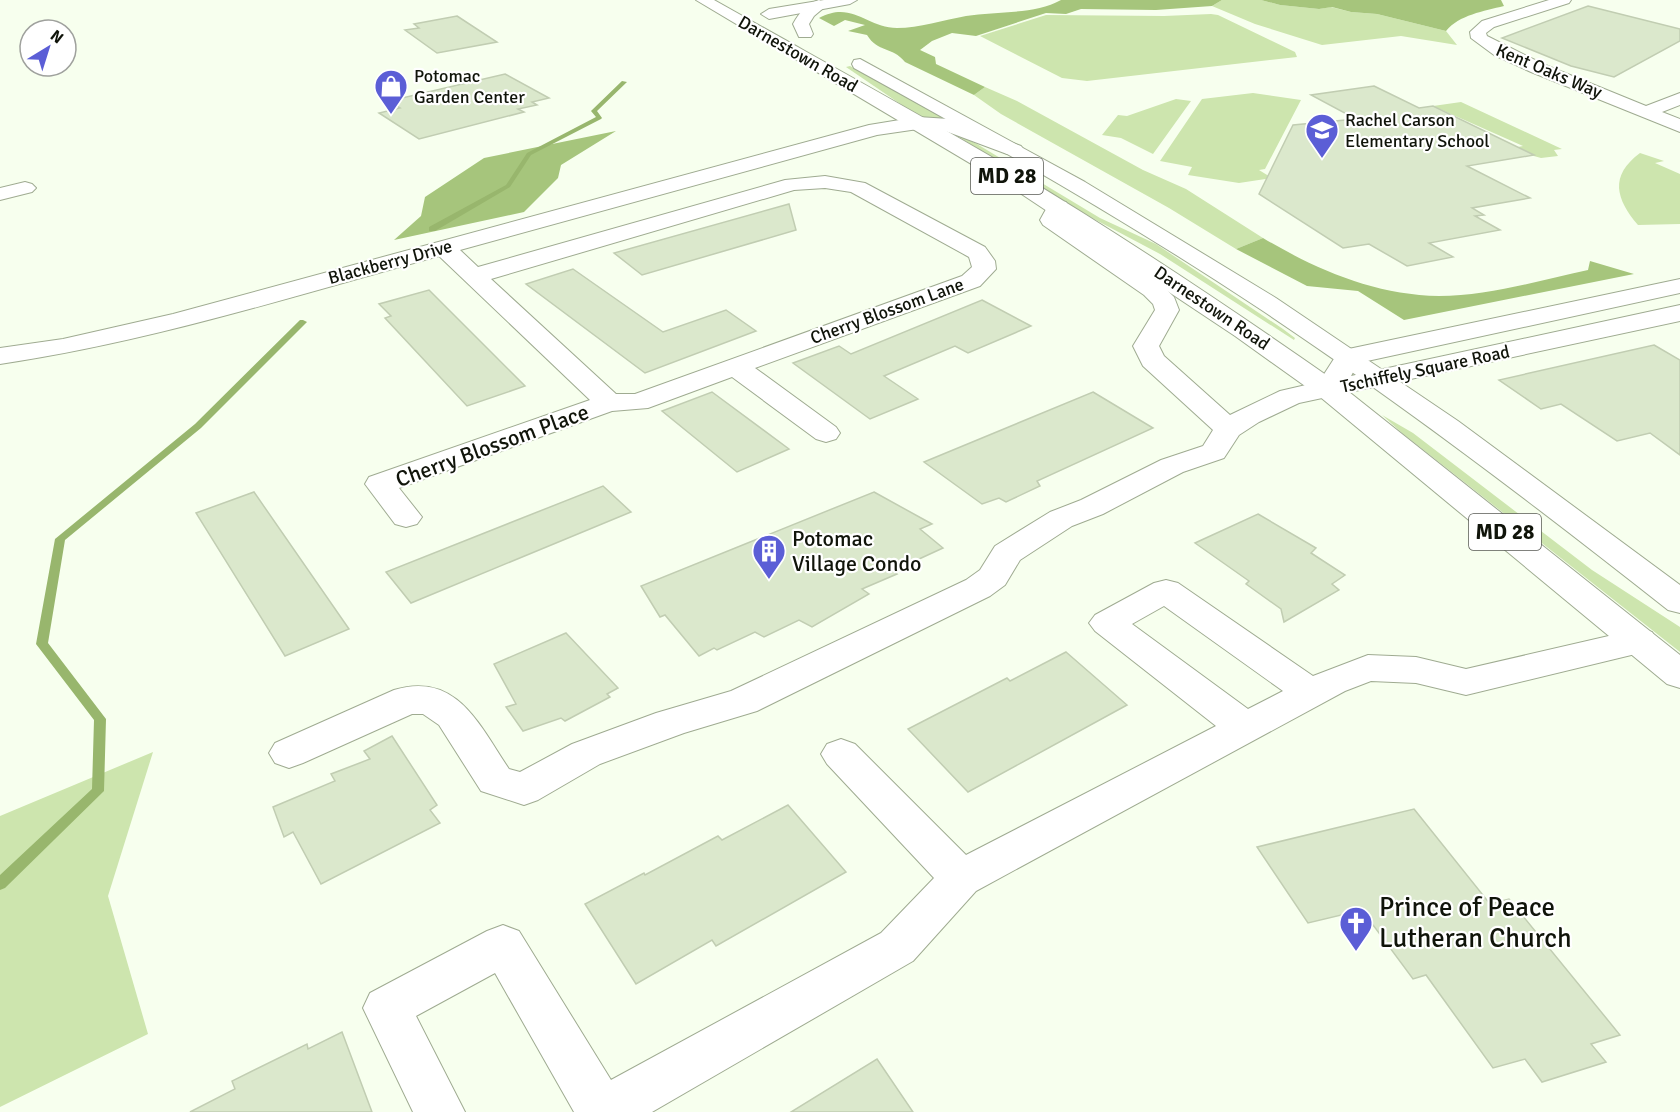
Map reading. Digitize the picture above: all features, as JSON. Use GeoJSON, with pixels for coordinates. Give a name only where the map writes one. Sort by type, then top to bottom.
{"type":"FeatureCollection","features":[{"type":"Feature","properties":{"kind":"street","name":"Darnestown Road"},"geometry":{"type":"LineString","coordinates":[[703,0],[984,162],[1163,275],[1329,390],[1680,675]]}},
{"type":"Feature","properties":{"kind":"street","name":"Darnestown Road"},"geometry":{"type":"LineString","coordinates":[[723,0],[757,10],[821,43]]}},
{"type":"Feature","properties":{"kind":"street"},"geometry":{"type":"LineString","coordinates":[[757,10],[850,0]]}},
{"type":"Feature","properties":{"kind":"street","name":"Kent Oaks Way"},"geometry":{"type":"LineString","coordinates":[[1564,0],[1488,24],[1478,32],[1479,39],[1537,68],[1680,126]]}},
{"type":"Feature","properties":{"kind":"street"},"geometry":{"type":"LineString","coordinates":[[805,34],[801,24],[803,17],[819,5]]}},
{"type":"Feature","properties":{"kind":"street"},"geometry":{"type":"LineString","coordinates":[[757,10],[772,27],[839,66],[847,82]]}},
{"type":"Feature","properties":{"kind":"street","name":"Darnestown Road"},"geometry":{"type":"LineString","coordinates":[[846,56],[1018,152],[1208,265],[1348,357],[1579,525],[1680,602]]}},
{"type":"Feature","properties":{"kind":"street"},"geometry":{"type":"LineString","coordinates":[[1646,112],[1680,98]]}},
{"type":"Feature","properties":{"kind":"street","name":"Blackberry Drive"},"geometry":{"type":"LineString","coordinates":[[0,356],[63,347],[178,320],[876,129],[918,123],[942,123],[1018,152]]}},
{"type":"Feature","properties":{"kind":"street","name":"Blackberry Drive"},"geometry":{"type":"LineString","coordinates":[[778,157],[831,153],[890,142],[910,141],[939,146],[984,162]]}},
{"type":"Feature","properties":{"kind":"street","name":"Cherry Blossom Lane"},"geometry":{"type":"LineString","coordinates":[[474,276],[792,184],[816,180],[836,181],[858,187],[977,252],[983,261],[984,269],[971,281],[638,402],[609,403]]}},
{"type":"Feature","properties":{"kind":"street"},"geometry":{"type":"LineString","coordinates":[[0,194],[25,188]]}},
{"type":"Feature","properties":{"kind":"street"},"geometry":{"type":"LineString","coordinates":[[1058,207],[1051,220],[1154,290],[1165,302],[1167,310],[1146,346],[1152,360],[1228,429]]}},
{"type":"Feature","properties":{"kind":"street"},"geometry":{"type":"LineString","coordinates":[[444,248],[609,403]]}},
{"type":"Feature","properties":{"kind":"street","name":"Tschiffely Square Road"},"geometry":{"type":"LineString","coordinates":[[1329,390],[1348,357],[1680,286]]}},
{"type":"Feature","properties":{"kind":"street"},"geometry":{"type":"LineString","coordinates":[[1668,315],[1680,332]]}},
{"type":"Feature","properties":{"kind":"street","name":"Tschiffely Square Road"},"geometry":{"type":"LineString","coordinates":[[1329,390],[1668,315]]}},
{"type":"Feature","properties":{"kind":"street"},"geometry":{"type":"LineString","coordinates":[[736,367],[826,433]]}},
{"type":"Feature","properties":{"kind":"street"},"geometry":{"type":"LineString","coordinates":[[289,753],[407,700],[431,700],[452,715],[495,780],[524,789],[586,754],[670,723],[744,701],[978,588],[993,577],[1007,553],[1061,519],[1092,507],[1172,466],[1214,452],[1228,429],[1249,416],[1290,397],[1329,390]]}},
{"type":"Feature","properties":{"kind":"street","name":"Cherry Blossom Place"},"geometry":{"type":"LineString","coordinates":[[406,517],[380,484],[609,403]]}},
{"type":"Feature","properties":{"kind":"street"},"geometry":{"type":"LineString","coordinates":[[1246,728],[1107,622],[1166,591],[1311,693]]}},
{"type":"Feature","properties":{"kind":"street"},"geometry":{"type":"LineString","coordinates":[[439,1112],[387,1008],[503,945],[603,1112],[897,947],[961,878],[1332,682],[1368,668],[1416,670],[1466,682],[1640,641]]}},
{"type":"Feature","properties":{"kind":"street"},"geometry":{"type":"LineString","coordinates":[[841,754],[961,878]]}},
{"type":"Feature","properties":{"kind":"green space"},"geometry":{"type":"Polygon","coordinates":[[[1061,0],[1222,0],[1212,6],[1156,10],[1081,9],[1066,14],[1046,13],[976,36],[952,33],[932,41],[920,50],[935,57],[936,64],[985,87],[974,95],[905,62],[895,54],[876,45],[867,35],[848,31],[865,25],[845,20],[834,26],[819,18],[831,13],[850,13],[886,27],[905,28],[966,16],[1039,8],[1061,0]]]}},
{"type":"Feature","properties":{"kind":"green space"},"geometry":{"type":"Polygon","coordinates":[[[1222,0],[1261,0],[1280,5],[1319,9],[1331,7],[1351,12],[1377,14],[1446,31],[1457,45],[1401,36],[1322,45],[1255,24],[1212,6],[1222,0]]]}},
{"type":"Feature","properties":{"kind":"green space"},"geometry":{"type":"Polygon","coordinates":[[[1261,0],[1501,0],[1504,6],[1465,17],[1446,31],[1377,14],[1351,12],[1332,7],[1319,9],[1280,5],[1261,0]]]}},
{"type":"Feature","properties":{"kind":"green space"},"geometry":{"type":"Polygon","coordinates":[[[1046,15],[1218,15],[1295,52],[1297,57],[1087,81],[1062,78],[980,36],[1046,15]]]}},
{"type":"Feature","properties":{"kind":"green space"},"geometry":{"type":"Polygon","coordinates":[[[850,66],[948,122],[921,118],[846,67],[850,66]]]}},
{"type":"Feature","properties":{"kind":"green space"},"geometry":{"type":"Polygon","coordinates":[[[985,87],[1017,101],[1143,170],[1186,189],[1263,238],[1236,249],[1169,208],[1001,114],[974,95],[985,87]]]}},
{"type":"Feature","properties":{"kind":"green space"},"geometry":{"type":"Polygon","coordinates":[[[1253,93],[1301,100],[1265,169],[1259,170],[1272,178],[1239,183],[1188,175],[1192,167],[1160,161],[1202,99],[1253,93]]]}},
{"type":"Feature","properties":{"kind":"green space"},"geometry":{"type":"Polygon","coordinates":[[[1176,99],[1191,101],[1153,154],[1121,138],[1102,135],[1118,115],[1127,116],[1176,99]]]}},
{"type":"Feature","properties":{"kind":"green space"},"geometry":{"type":"Polygon","coordinates":[[[1461,102],[1562,149],[1554,150],[1558,156],[1541,158],[1508,149],[1523,146],[1433,106],[1461,102]]]}},
{"type":"Feature","properties":{"kind":"green space"},"geometry":{"type":"Polygon","coordinates":[[[616,131],[561,165],[558,178],[524,212],[394,240],[421,216],[425,197],[484,158],[616,131]]]}},
{"type":"Feature","properties":{"kind":"green space"},"geometry":{"type":"Polygon","coordinates":[[[949,131],[977,144],[1100,218],[1156,244],[1283,329],[1295,338],[1294,340],[1160,254],[1092,218],[949,131]]]}},
{"type":"Feature","properties":{"kind":"green space"},"geometry":{"type":"Polygon","coordinates":[[[1640,153],[1664,161],[1655,163],[1680,174],[1680,224],[1638,225],[1630,215],[1621,197],[1620,179],[1630,162],[1640,153]]]}},
{"type":"Feature","properties":{"kind":"green space"},"geometry":{"type":"Polygon","coordinates":[[[1263,238],[1283,250],[1347,279],[1415,295],[1458,295],[1514,287],[1588,270],[1590,261],[1634,274],[1404,320],[1358,291],[1307,286],[1236,249],[1263,238]]]}},
{"type":"Feature","properties":{"kind":"green space"},"geometry":{"type":"Polygon","coordinates":[[[1382,415],[1413,433],[1592,570],[1680,627],[1680,652],[1402,433],[1382,415]]]}},
{"type":"Feature","properties":{"kind":"green space"},"geometry":{"type":"Polygon","coordinates":[[[153,752],[108,896],[148,1034],[0,1107],[0,816],[153,752]]]}},
{"type":"Feature","properties":{"kind":"building"},"geometry":{"type":"Polygon","coordinates":[[[1588,6],[1680,29],[1680,41],[1614,77],[1571,66],[1502,38],[1588,6]]]}},
{"type":"Feature","properties":{"kind":"building"},"geometry":{"type":"Polygon","coordinates":[[[457,16],[497,42],[437,53],[405,30],[419,28],[414,24],[457,16]]]}},
{"type":"Feature","properties":{"kind":"building"},"geometry":{"type":"Polygon","coordinates":[[[505,74],[549,98],[532,102],[537,105],[518,109],[524,112],[419,139],[379,113],[400,108],[389,101],[505,74]]]}},
{"type":"Feature","properties":{"kind":"building","name":"Rachel Carson Elementary School"},"geometry":{"type":"Polygon","coordinates":[[[1374,86],[1419,108],[1433,106],[1534,155],[1467,166],[1530,198],[1472,208],[1484,215],[1475,216],[1500,230],[1429,243],[1453,257],[1407,266],[1369,244],[1343,248],[1259,194],[1293,125],[1356,119],[1311,95],[1374,86]]]}},
{"type":"Feature","properties":{"kind":"building"},"geometry":{"type":"Polygon","coordinates":[[[789,204],[796,230],[642,275],[614,253],[789,204]]]}},
{"type":"Feature","properties":{"kind":"building"},"geometry":{"type":"Polygon","coordinates":[[[573,269],[663,332],[726,310],[756,331],[645,373],[526,284],[573,269]]]}},
{"type":"Feature","properties":{"kind":"building"},"geometry":{"type":"Polygon","coordinates":[[[429,290],[525,386],[467,406],[385,318],[391,316],[379,304],[429,290]]]}},
{"type":"Feature","properties":{"kind":"building"},"geometry":{"type":"Polygon","coordinates":[[[982,300],[1031,326],[968,353],[955,346],[884,376],[918,399],[870,419],[793,363],[839,346],[851,354],[982,300]]]}},
{"type":"Feature","properties":{"kind":"building"},"geometry":{"type":"Polygon","coordinates":[[[1654,345],[1680,360],[1680,455],[1650,433],[1617,441],[1561,404],[1541,409],[1499,380],[1654,345]]]}},
{"type":"Feature","properties":{"kind":"building"},"geometry":{"type":"Polygon","coordinates":[[[712,392],[789,449],[737,472],[662,411],[712,392]]]}},
{"type":"Feature","properties":{"kind":"building"},"geometry":{"type":"Polygon","coordinates":[[[1093,392],[1153,428],[1037,481],[1040,486],[1006,502],[999,498],[982,504],[924,462],[1093,392]]]}},
{"type":"Feature","properties":{"kind":"building"},"geometry":{"type":"Polygon","coordinates":[[[603,486],[631,512],[411,603],[386,572],[603,486]]]}},
{"type":"Feature","properties":{"kind":"building"},"geometry":{"type":"Polygon","coordinates":[[[254,492],[349,629],[285,656],[196,513],[254,492]]]}},
{"type":"Feature","properties":{"kind":"building","name":"Potomac Village Condo"},"geometry":{"type":"Polygon","coordinates":[[[874,492],[932,524],[920,529],[943,548],[893,571],[897,574],[862,589],[869,594],[812,627],[799,620],[764,637],[755,632],[699,656],[665,615],[660,617],[641,586],[874,492]]]}},
{"type":"Feature","properties":{"kind":"building"},"geometry":{"type":"Polygon","coordinates":[[[1258,514],[1316,548],[1311,553],[1345,575],[1332,584],[1339,590],[1284,622],[1281,609],[1246,584],[1249,581],[1195,543],[1258,514]]]}},
{"type":"Feature","properties":{"kind":"building"},"geometry":{"type":"Polygon","coordinates":[[[566,633],[618,688],[607,694],[610,697],[565,721],[561,718],[523,731],[506,707],[516,704],[494,664],[566,633]]]}},
{"type":"Feature","properties":{"kind":"building"},"geometry":{"type":"Polygon","coordinates":[[[1066,652],[1127,705],[968,792],[908,729],[1007,678],[1010,681],[1066,652]]]}},
{"type":"Feature","properties":{"kind":"building"},"geometry":{"type":"Polygon","coordinates":[[[392,736],[437,805],[430,810],[440,823],[321,884],[293,832],[284,837],[273,807],[335,781],[331,774],[370,759],[364,751],[392,736]]]}},
{"type":"Feature","properties":{"kind":"building"},"geometry":{"type":"Polygon","coordinates":[[[788,805],[846,872],[716,946],[712,940],[636,984],[585,904],[718,836],[722,840],[788,805]]]}},
{"type":"Feature","properties":{"kind":"building","name":"Prince of Peace Lutheran Church"},"geometry":{"type":"Polygon","coordinates":[[[1414,809],[1490,904],[1509,899],[1620,1035],[1591,1044],[1606,1062],[1542,1082],[1525,1059],[1493,1068],[1426,975],[1413,979],[1362,910],[1308,923],[1257,847],[1414,809]]]}},
{"type":"Feature","properties":{"kind":"building"},"geometry":{"type":"Polygon","coordinates":[[[342,1032],[372,1112],[190,1112],[235,1089],[232,1081],[307,1044],[308,1049],[342,1032]]]}},
{"type":"Feature","properties":{"kind":"building"},"geometry":{"type":"Polygon","coordinates":[[[877,1059],[913,1112],[791,1112],[877,1059]]]}},
{"type":"Feature","properties":{"kind":"waterway"},"geometry":{"type":"LineString","coordinates":[[432,229],[508,186],[529,154],[599,118],[594,111],[624,82]]}},
{"type":"Feature","properties":{"kind":"waterway"},"geometry":{"type":"LineString","coordinates":[[0,884],[98,791],[100,719],[42,644],[60,539],[198,426],[303,322]]}},
{"type":"Feature","properties":{"kind":"place","name":"Potomac Garden Center"},"geometry":{"type":"Point","coordinates":[391,115]}},
{"type":"Feature","properties":{"kind":"place","name":"Rachel Carson Elementary School"},"geometry":{"type":"Point","coordinates":[1322,159]}},
{"type":"Feature","properties":{"kind":"place","name":"Potomac Village Condo"},"geometry":{"type":"Point","coordinates":[769,580]}},
{"type":"Feature","properties":{"kind":"place","name":"Prince of Peace Lutheran Church"},"geometry":{"type":"Point","coordinates":[1356,952]}}]}
